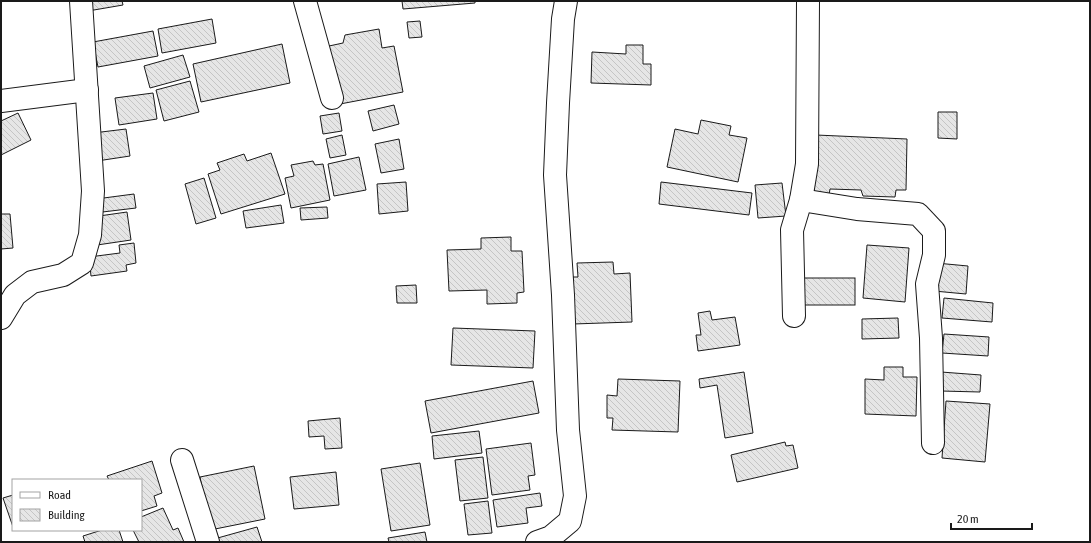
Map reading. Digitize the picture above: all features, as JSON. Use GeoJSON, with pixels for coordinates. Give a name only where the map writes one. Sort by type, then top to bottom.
{"type":"FeatureCollection","features":[{"type":"Feature","properties":{"kind":"street"},"geometry":{"type":"LineString","coordinates":[[1,318],[15,295],[32,282],[62,275],[82,263],[90,235],[93,192],[81,1]]}},
{"type":"Feature","properties":{"kind":"street"},"geometry":{"type":"LineString","coordinates":[[305,1],[332,98]]}},
{"type":"Feature","properties":{"kind":"street"},"geometry":{"type":"LineString","coordinates":[[537,542],[551,537],[570,521],[575,496],[568,430],[563,295],[555,175],[563,19],[566,1]]}},
{"type":"Feature","properties":{"kind":"street"},"geometry":{"type":"LineString","coordinates":[[794,316],[792,230],[801,200],[807,164],[808,1]]}},
{"type":"Feature","properties":{"kind":"street"},"geometry":{"type":"LineString","coordinates":[[1,101],[87,90]]}},
{"type":"Feature","properties":{"kind":"street"},"geometry":{"type":"LineString","coordinates":[[801,200],[857,209],[918,214],[934,231],[934,255],[927,284],[931,338],[933,443]]}},
{"type":"Feature","properties":{"kind":"street"},"geometry":{"type":"LineString","coordinates":[[182,460],[208,542]]}},
{"type":"Feature","properties":{"kind":"building"},"geometry":{"type":"Polygon","coordinates":[[[86,1],[122,1],[123,5],[88,11],[86,1]]]}},
{"type":"Feature","properties":{"kind":"building"},"geometry":{"type":"Polygon","coordinates":[[[402,1],[475,1],[475,3],[403,9],[402,1]]]}},
{"type":"Feature","properties":{"kind":"building"},"geometry":{"type":"Polygon","coordinates":[[[212,19],[216,43],[162,53],[158,29],[212,19]]]}},
{"type":"Feature","properties":{"kind":"building"},"geometry":{"type":"Polygon","coordinates":[[[420,21],[422,37],[409,38],[407,22],[420,21]]]}},
{"type":"Feature","properties":{"kind":"building"},"geometry":{"type":"Polygon","coordinates":[[[379,29],[382,48],[394,46],[403,92],[340,104],[329,46],[343,43],[345,35],[379,29]]]}},
{"type":"Feature","properties":{"kind":"building"},"geometry":{"type":"Polygon","coordinates":[[[153,31],[158,56],[98,67],[93,42],[153,31]]]}},
{"type":"Feature","properties":{"kind":"building"},"geometry":{"type":"Polygon","coordinates":[[[282,44],[290,83],[201,102],[193,64],[282,44]]]}},
{"type":"Feature","properties":{"kind":"building"},"geometry":{"type":"Polygon","coordinates":[[[626,45],[643,45],[643,64],[651,64],[651,85],[591,83],[592,52],[626,54],[626,45]]]}},
{"type":"Feature","properties":{"kind":"building"},"geometry":{"type":"Polygon","coordinates":[[[183,55],[190,77],[150,88],[144,66],[183,55]]]}},
{"type":"Feature","properties":{"kind":"building"},"geometry":{"type":"Polygon","coordinates":[[[190,81],[199,112],[164,121],[156,90],[190,81]]]}},
{"type":"Feature","properties":{"kind":"building"},"geometry":{"type":"Polygon","coordinates":[[[153,93],[157,119],[119,125],[115,98],[153,93]]]}},
{"type":"Feature","properties":{"kind":"building"},"geometry":{"type":"Polygon","coordinates":[[[394,105],[399,124],[373,131],[368,111],[394,105]]]}},
{"type":"Feature","properties":{"kind":"building"},"geometry":{"type":"Polygon","coordinates":[[[938,112],[957,112],[957,139],[938,138],[938,112]]]}},
{"type":"Feature","properties":{"kind":"building"},"geometry":{"type":"Polygon","coordinates":[[[18,113],[31,140],[1,155],[1,121],[18,113]]]}},
{"type":"Feature","properties":{"kind":"building"},"geometry":{"type":"Polygon","coordinates":[[[339,113],[342,131],[323,134],[320,116],[339,113]]]}},
{"type":"Feature","properties":{"kind":"building"},"geometry":{"type":"Polygon","coordinates":[[[701,120],[731,126],[729,135],[747,138],[738,182],[667,167],[675,129],[698,134],[701,120]]]}},
{"type":"Feature","properties":{"kind":"building"},"geometry":{"type":"Polygon","coordinates":[[[126,129],[130,156],[97,161],[93,133],[126,129]]]}},
{"type":"Feature","properties":{"kind":"building"},"geometry":{"type":"Polygon","coordinates":[[[342,135],[346,155],[330,158],[326,139],[342,135]]]}},
{"type":"Feature","properties":{"kind":"building"},"geometry":{"type":"Polygon","coordinates":[[[816,135],[907,139],[906,190],[896,190],[895,197],[863,196],[861,190],[830,189],[829,195],[814,194],[816,135]]]}},
{"type":"Feature","properties":{"kind":"building"},"geometry":{"type":"Polygon","coordinates":[[[399,139],[404,169],[381,173],[375,144],[399,139]]]}},
{"type":"Feature","properties":{"kind":"building"},"geometry":{"type":"Polygon","coordinates":[[[271,153],[285,194],[221,214],[208,174],[220,170],[217,163],[244,154],[247,161],[271,153]]]}},
{"type":"Feature","properties":{"kind":"building"},"geometry":{"type":"Polygon","coordinates":[[[359,157],[366,190],[334,196],[328,164],[359,157]]]}},
{"type":"Feature","properties":{"kind":"building"},"geometry":{"type":"Polygon","coordinates":[[[313,161],[315,165],[323,164],[330,200],[291,208],[285,178],[294,176],[291,165],[313,161]]]}},
{"type":"Feature","properties":{"kind":"building"},"geometry":{"type":"Polygon","coordinates":[[[204,178],[216,218],[196,224],[185,184],[204,178]]]}},
{"type":"Feature","properties":{"kind":"building"},"geometry":{"type":"Polygon","coordinates":[[[406,182],[408,211],[379,214],[377,184],[406,182]]]}},
{"type":"Feature","properties":{"kind":"building"},"geometry":{"type":"Polygon","coordinates":[[[661,182],[752,193],[749,215],[659,204],[661,182]]]}},
{"type":"Feature","properties":{"kind":"building"},"geometry":{"type":"Polygon","coordinates":[[[782,183],[786,216],[758,218],[755,185],[782,183]]]}},
{"type":"Feature","properties":{"kind":"building"},"geometry":{"type":"Polygon","coordinates":[[[134,194],[136,208],[94,213],[96,199],[134,194]]]}},
{"type":"Feature","properties":{"kind":"building"},"geometry":{"type":"Polygon","coordinates":[[[281,205],[284,223],[246,228],[243,211],[281,205]]]}},
{"type":"Feature","properties":{"kind":"building"},"geometry":{"type":"Polygon","coordinates":[[[327,207],[328,218],[301,220],[300,208],[327,207]]]}},
{"type":"Feature","properties":{"kind":"building"},"geometry":{"type":"Polygon","coordinates":[[[127,212],[131,240],[97,245],[92,217],[127,212]]]}},
{"type":"Feature","properties":{"kind":"building"},"geometry":{"type":"Polygon","coordinates":[[[1,214],[10,214],[13,248],[1,249],[1,214]]]}},
{"type":"Feature","properties":{"kind":"building"},"geometry":{"type":"Polygon","coordinates":[[[511,237],[511,251],[522,251],[524,292],[517,293],[517,303],[487,304],[487,290],[449,291],[447,250],[481,249],[481,238],[511,237]]]}},
{"type":"Feature","properties":{"kind":"building"},"geometry":{"type":"Polygon","coordinates":[[[134,243],[136,263],[126,265],[127,271],[91,276],[89,257],[120,253],[119,245],[134,243]]]}},
{"type":"Feature","properties":{"kind":"building"},"geometry":{"type":"Polygon","coordinates":[[[867,245],[909,248],[905,302],[863,298],[867,245]]]}},
{"type":"Feature","properties":{"kind":"building"},"geometry":{"type":"Polygon","coordinates":[[[613,262],[614,274],[630,273],[632,322],[573,324],[571,277],[578,277],[577,263],[613,262]]]}},
{"type":"Feature","properties":{"kind":"building"},"geometry":{"type":"Polygon","coordinates":[[[936,263],[968,266],[966,294],[934,291],[936,263]]]}},
{"type":"Feature","properties":{"kind":"building"},"geometry":{"type":"Polygon","coordinates":[[[801,278],[855,278],[855,305],[801,305],[801,278]]]}},
{"type":"Feature","properties":{"kind":"building"},"geometry":{"type":"Polygon","coordinates":[[[416,285],[417,303],[397,303],[396,286],[416,285]]]}},
{"type":"Feature","properties":{"kind":"building"},"geometry":{"type":"Polygon","coordinates":[[[944,298],[993,303],[992,322],[942,318],[944,298]]]}},
{"type":"Feature","properties":{"kind":"building"},"geometry":{"type":"Polygon","coordinates":[[[710,311],[712,320],[735,317],[740,345],[698,351],[696,335],[701,335],[698,313],[710,311]]]}},
{"type":"Feature","properties":{"kind":"building"},"geometry":{"type":"Polygon","coordinates":[[[898,318],[899,338],[862,339],[862,319],[898,318]]]}},
{"type":"Feature","properties":{"kind":"building"},"geometry":{"type":"Polygon","coordinates":[[[453,328],[535,331],[533,368],[451,365],[453,328]]]}},
{"type":"Feature","properties":{"kind":"building"},"geometry":{"type":"Polygon","coordinates":[[[944,334],[989,337],[988,356],[942,353],[944,334]]]}},
{"type":"Feature","properties":{"kind":"building"},"geometry":{"type":"Polygon","coordinates":[[[884,367],[903,367],[903,377],[917,377],[916,416],[865,414],[865,379],[884,380],[884,367]]]}},
{"type":"Feature","properties":{"kind":"building"},"geometry":{"type":"Polygon","coordinates":[[[744,372],[753,433],[725,438],[717,385],[700,388],[699,379],[744,372]]]}},
{"type":"Feature","properties":{"kind":"building"},"geometry":{"type":"Polygon","coordinates":[[[941,372],[981,375],[980,392],[941,391],[941,372]]]}},
{"type":"Feature","properties":{"kind":"building"},"geometry":{"type":"Polygon","coordinates":[[[618,379],[680,381],[678,432],[612,430],[613,418],[607,418],[607,395],[617,396],[618,379]]]}},
{"type":"Feature","properties":{"kind":"building"},"geometry":{"type":"Polygon","coordinates":[[[533,381],[539,413],[431,433],[425,401],[533,381]]]}},
{"type":"Feature","properties":{"kind":"building"},"geometry":{"type":"Polygon","coordinates":[[[946,401],[990,404],[985,462],[942,458],[946,401]]]}},
{"type":"Feature","properties":{"kind":"building"},"geometry":{"type":"Polygon","coordinates":[[[340,418],[342,448],[325,449],[324,436],[309,437],[308,421],[340,418]]]}},
{"type":"Feature","properties":{"kind":"building"},"geometry":{"type":"Polygon","coordinates":[[[479,431],[482,453],[434,459],[432,436],[479,431]]]}},
{"type":"Feature","properties":{"kind":"building"},"geometry":{"type":"Polygon","coordinates":[[[785,442],[786,446],[793,445],[798,468],[737,482],[731,455],[785,442]]]}},
{"type":"Feature","properties":{"kind":"building"},"geometry":{"type":"Polygon","coordinates":[[[531,443],[535,475],[528,476],[530,490],[492,495],[486,449],[531,443]]]}},
{"type":"Feature","properties":{"kind":"building"},"geometry":{"type":"Polygon","coordinates":[[[483,457],[488,498],[460,501],[455,460],[483,457]]]}},
{"type":"Feature","properties":{"kind":"building"},"geometry":{"type":"Polygon","coordinates":[[[152,461],[162,493],[154,496],[157,506],[142,511],[142,479],[108,479],[107,476],[152,461]]]}},
{"type":"Feature","properties":{"kind":"building"},"geometry":{"type":"Polygon","coordinates":[[[420,463],[430,525],[391,531],[381,469],[420,463]]]}},
{"type":"Feature","properties":{"kind":"building"},"geometry":{"type":"Polygon","coordinates":[[[254,466],[265,519],[210,530],[200,477],[254,466]]]}},
{"type":"Feature","properties":{"kind":"building"},"geometry":{"type":"Polygon","coordinates":[[[336,472],[339,505],[294,509],[290,477],[336,472]]]}},
{"type":"Feature","properties":{"kind":"building"},"geometry":{"type":"Polygon","coordinates":[[[540,493],[542,506],[526,508],[528,523],[497,527],[493,500],[540,493]]]}},
{"type":"Feature","properties":{"kind":"building"},"geometry":{"type":"Polygon","coordinates":[[[12,495],[12,524],[3,498],[12,495]]]}},
{"type":"Feature","properties":{"kind":"building"},"geometry":{"type":"Polygon","coordinates":[[[488,501],[492,533],[468,535],[464,504],[488,501]]]}},
{"type":"Feature","properties":{"kind":"building"},"geometry":{"type":"Polygon","coordinates":[[[163,508],[173,530],[178,528],[184,542],[139,542],[134,531],[142,531],[142,517],[163,508]]]}},
{"type":"Feature","properties":{"kind":"building"},"geometry":{"type":"Polygon","coordinates":[[[257,527],[262,542],[215,542],[214,539],[257,527]]]}},
{"type":"Feature","properties":{"kind":"building"},"geometry":{"type":"Polygon","coordinates":[[[99,531],[119,531],[123,542],[85,542],[83,536],[99,531]]]}},
{"type":"Feature","properties":{"kind":"building"},"geometry":{"type":"Polygon","coordinates":[[[425,532],[427,542],[389,542],[388,538],[425,532]]]}}]}
